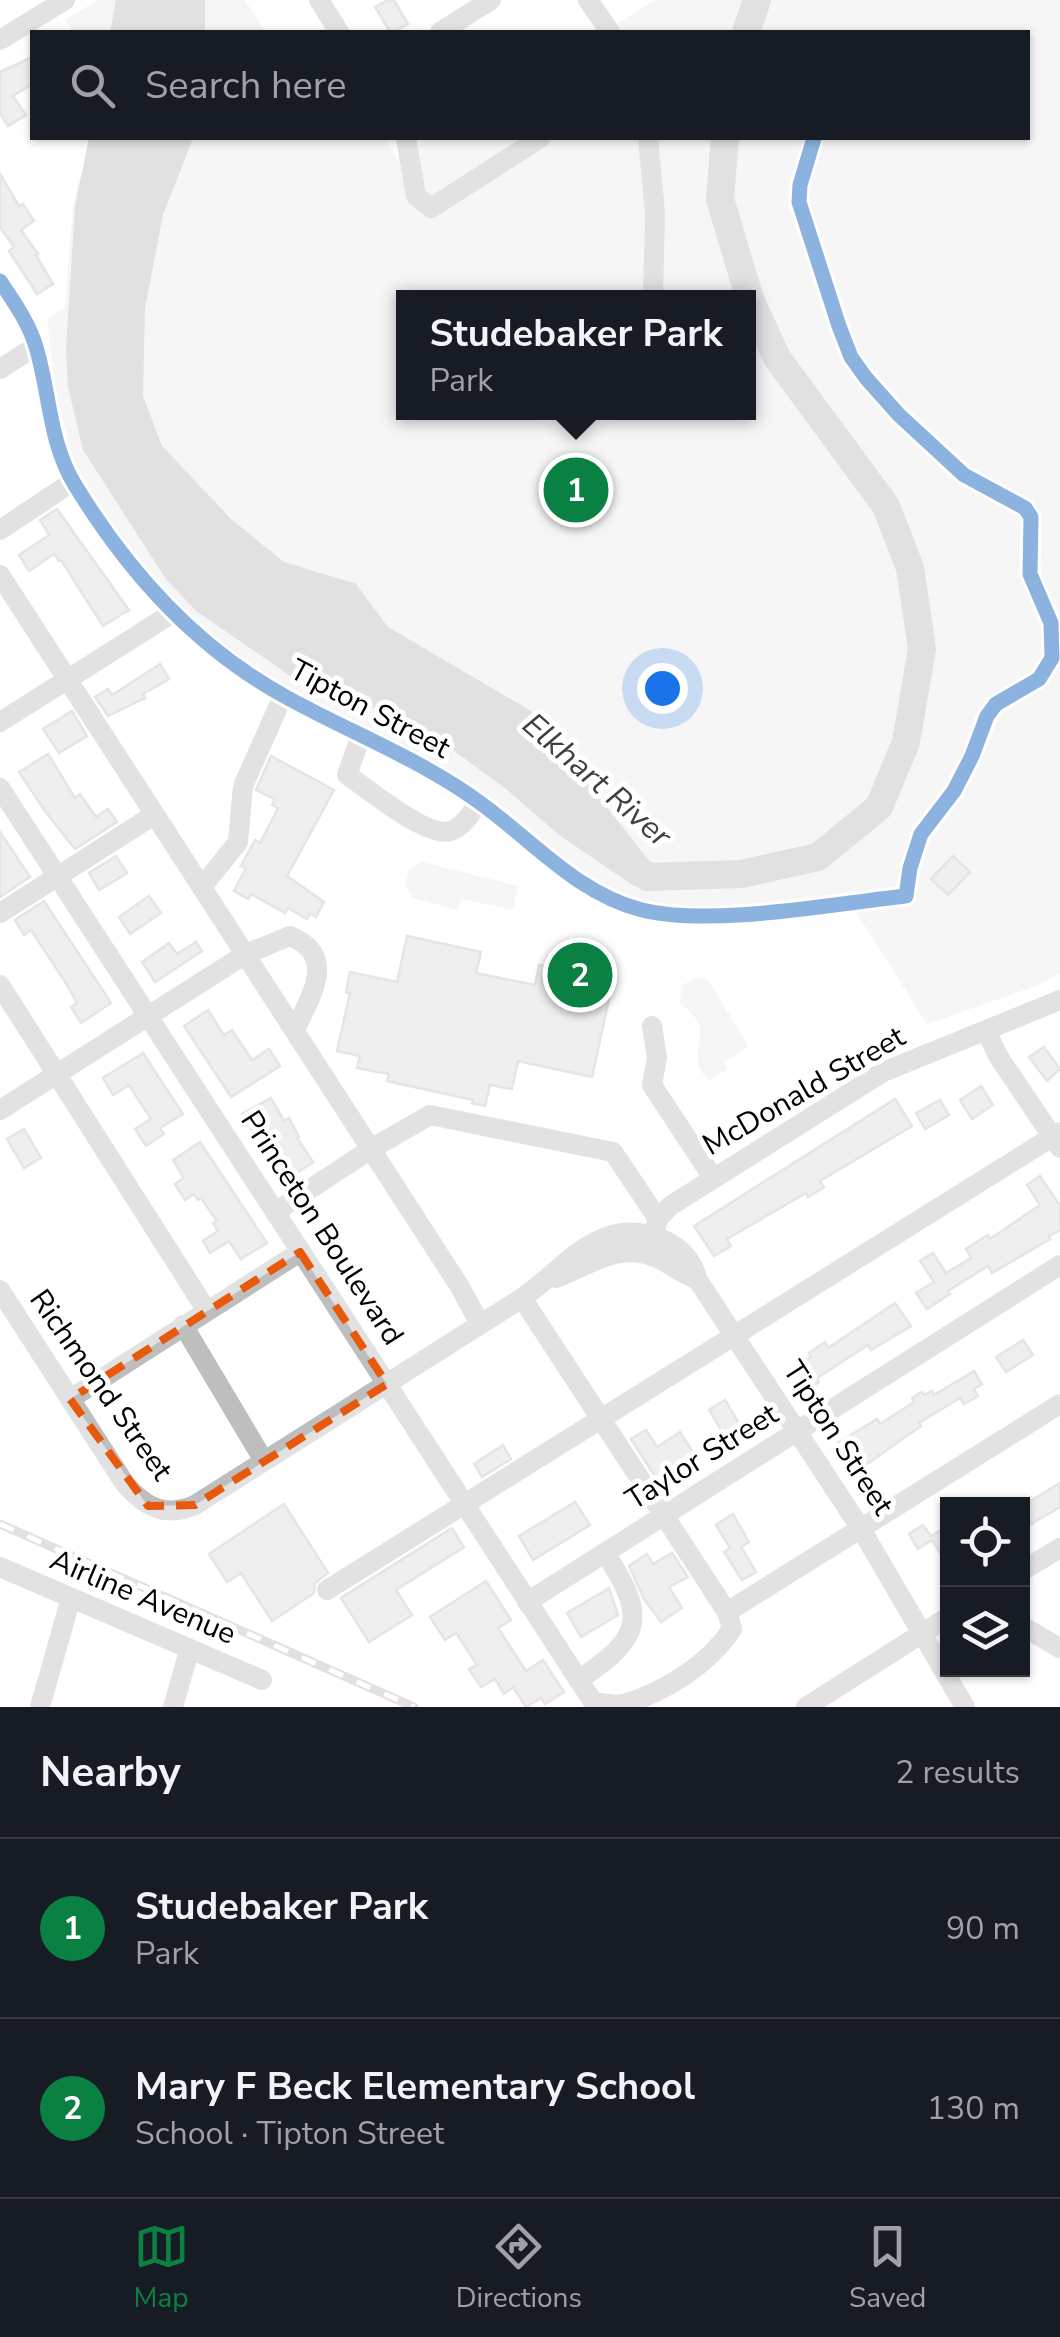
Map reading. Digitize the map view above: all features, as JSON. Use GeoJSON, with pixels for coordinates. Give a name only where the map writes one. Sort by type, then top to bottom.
{"type":"FeatureCollection","features":[{"type":"Feature","properties":{"kind":"street"},"geometry":{"type":"LineString","coordinates":[[0,40],[65,0]]}},
{"type":"Feature","properties":{"kind":"street"},"geometry":{"type":"LineString","coordinates":[[318,0],[339,30]]}},
{"type":"Feature","properties":{"kind":"street"},"geometry":{"type":"LineString","coordinates":[[443,30],[491,0]]}},
{"type":"Feature","properties":{"kind":"street"},"geometry":{"type":"LineString","coordinates":[[588,0],[609,30]]}},
{"type":"Feature","properties":{"kind":"street"},"geometry":{"type":"LineString","coordinates":[[406,140],[416,196],[431,208],[537,140]]}},
{"type":"Feature","properties":{"kind":"street"},"geometry":{"type":"LineString","coordinates":[[648,140],[655,212],[652,290]]}},
{"type":"Feature","properties":{"kind":"street","name":"Tipton Street"},"geometry":{"type":"LineString","coordinates":[[0,281],[23,316],[36,346],[53,430],[72,482],[116,546],[171,614],[224,658],[283,696],[479,802],[601,895],[643,910],[754,913],[906,896]]}},
{"type":"Feature","properties":{"kind":"street"},"geometry":{"type":"LineString","coordinates":[[0,369],[36,346]]}},
{"type":"Feature","properties":{"kind":"street"},"geometry":{"type":"LineString","coordinates":[[0,530],[72,482]]}},
{"type":"Feature","properties":{"kind":"street"},"geometry":{"type":"LineString","coordinates":[[0,575],[371,1148],[480,1324]]}},
{"type":"Feature","properties":{"kind":"street"},"geometry":{"type":"LineString","coordinates":[[0,722],[171,614]]}},
{"type":"Feature","properties":{"kind":"street"},"geometry":{"type":"LineString","coordinates":[[202,887],[238,842],[243,786],[283,696]]}},
{"type":"Feature","properties":{"kind":"street"},"geometry":{"type":"LineString","coordinates":[[361,736],[347,774],[431,831],[450,831],[463,823],[479,802]]}},
{"type":"Feature","properties":{"kind":"street","name":"Princeton Boulevard"},"geometry":{"type":"LineString","coordinates":[[0,788],[593,1702],[621,1705],[672,1682],[716,1653],[732,1629],[727,1612]]}},
{"type":"Feature","properties":{"kind":"street"},"geometry":{"type":"LineString","coordinates":[[0,913],[154,815]]}},
{"type":"Feature","properties":{"kind":"street"},"geometry":{"type":"LineString","coordinates":[[0,1110],[246,954],[290,936],[308,944],[319,968],[295,1030]]}},
{"type":"Feature","properties":{"kind":"street"},"geometry":{"type":"LineString","coordinates":[[0,985],[206,1310]]}},
{"type":"Feature","properties":{"kind":"street","name":"McDonald Street"},"geometry":{"type":"LineString","coordinates":[[652,1236],[670,1206],[882,1072],[1060,1000]]}},
{"type":"Feature","properties":{"kind":"street"},"geometry":{"type":"LineString","coordinates":[[652,1026],[657,1058],[652,1084],[714,1178]]}},
{"type":"Feature","properties":{"kind":"street"},"geometry":{"type":"LineString","coordinates":[[327,1590],[735,1334],[1058,1139],[998,1056],[986,1032]]}},
{"type":"Feature","properties":{"kind":"street"},"geometry":{"type":"LineString","coordinates":[[183,1326],[264,1460],[548,1280],[652,1236],[613,1152],[430,1115],[371,1148],[274,1212]]}},
{"type":"Feature","properties":{"kind":"street","name":"Tipton Street"},"geometry":{"type":"LineString","coordinates":[[652,1236],[680,1250],[694,1264],[697,1279],[861,1529],[966,1707]]}},
{"type":"Feature","properties":{"kind":"street"},"geometry":{"type":"LineString","coordinates":[[70,1399],[300,1252]]}},
{"type":"Feature","properties":{"kind":"street","name":"Taylor Street"},"geometry":{"type":"LineString","coordinates":[[527,1602],[1060,1265]]}},
{"type":"Feature","properties":{"kind":"street","name":"Richmond Street"},"geometry":{"type":"LineString","coordinates":[[0,1290],[6,1315],[139,1500],[156,1510],[184,1510],[264,1460]]}},
{"type":"Feature","properties":{"kind":"street"},"geometry":{"type":"LineString","coordinates":[[522,1298],[727,1612],[1060,1404]]}},
{"type":"Feature","properties":{"kind":"street"},"geometry":{"type":"LineString","coordinates":[[1030,1566],[1060,1548]]}},
{"type":"Feature","properties":{"kind":"street"},"geometry":{"type":"LineString","coordinates":[[578,1680],[620,1650],[630,1625],[630,1598],[605,1553]]}},
{"type":"Feature","properties":{"kind":"street","name":"Airline Avenue"},"geometry":{"type":"LineString","coordinates":[[0,1568],[262,1680]]}},
{"type":"Feature","properties":{"kind":"street"},"geometry":{"type":"LineString","coordinates":[[40,1707],[71,1598]]}},
{"type":"Feature","properties":{"kind":"street"},"geometry":{"type":"LineString","coordinates":[[806,1707],[940,1622]]}},
{"type":"Feature","properties":{"kind":"street"},"geometry":{"type":"LineString","coordinates":[[1030,1631],[1060,1648]]}},
{"type":"Feature","properties":{"kind":"street"},"geometry":{"type":"LineString","coordinates":[[173,1707],[189,1650]]}},
{"type":"Feature","properties":{"kind":"highlighted area"},"geometry":{"type":"Polygon","coordinates":[[[300,1252],[387,1384],[195,1505],[148,1506],[70,1399],[300,1252]]]}},
{"type":"Feature","properties":{"kind":"shaded area"},"geometry":{"type":"Polygon","coordinates":[[[98,0],[245,0],[265,30],[72,30],[65,20],[98,0]]]}},
{"type":"Feature","properties":{"kind":"shaded area"},"geometry":{"type":"Polygon","coordinates":[[[116,0],[205,0],[205,30],[110,30],[116,0]]]}},
{"type":"Feature","properties":{"kind":"shaded area"},"geometry":{"type":"Polygon","coordinates":[[[656,0],[1060,0],[1060,973],[1036,986],[927,1024],[856,912],[608,908],[503,814],[263,674],[178,608],[110,521],[73,460],[56,393],[47,319],[65,307],[73,203],[91,140],[385,140],[398,158],[428,140],[1030,140],[1030,30],[606,30],[656,0]]]}},
{"type":"Feature","properties":{"kind":"shaded area"},"geometry":{"type":"Polygon","coordinates":[[[89,140],[192,140],[163,215],[145,308],[143,396],[162,446],[231,519],[284,562],[356,584],[388,627],[531,711],[650,862],[647,877],[634,886],[559,835],[446,745],[384,712],[295,679],[196,611],[166,579],[83,450],[68,387],[66,349],[75,206],[89,140]]]}},
{"type":"Feature","properties":{"kind":"shaded area"},"geometry":{"type":"Polygon","coordinates":[[[422,862],[518,886],[513,910],[461,899],[457,910],[413,898],[405,885],[409,870],[422,862]]]}},
{"type":"Feature","properties":{"kind":"shaded area"},"geometry":{"type":"Polygon","coordinates":[[[696,977],[708,980],[749,1046],[724,1062],[727,1069],[709,1081],[699,1066],[700,1027],[679,1003],[683,985],[696,977]]]}},
{"type":"Feature","properties":{"kind":"building"},"geometry":{"type":"Polygon","coordinates":[[[394,0],[408,24],[389,30],[375,7],[394,0]]]}},
{"type":"Feature","properties":{"kind":"building"},"geometry":{"type":"Polygon","coordinates":[[[30,58],[30,85],[13,96],[26,115],[8,126],[0,113],[0,72],[30,58]]]}},
{"type":"Feature","properties":{"kind":"building"},"geometry":{"type":"Polygon","coordinates":[[[0,174],[19,206],[23,204],[34,221],[21,230],[53,284],[37,294],[9,251],[14,247],[0,227],[0,174]]]}},
{"type":"Feature","properties":{"kind":"building"},"geometry":{"type":"Polygon","coordinates":[[[57,509],[129,610],[103,626],[54,554],[29,571],[19,555],[49,535],[40,520],[57,509]]]}},
{"type":"Feature","properties":{"kind":"building"},"geometry":{"type":"Polygon","coordinates":[[[160,664],[169,679],[143,694],[145,698],[108,716],[95,697],[108,689],[112,695],[160,664]]]}},
{"type":"Feature","properties":{"kind":"building"},"geometry":{"type":"Polygon","coordinates":[[[72,711],[87,736],[59,753],[43,729],[72,711]]]}},
{"type":"Feature","properties":{"kind":"building"},"geometry":{"type":"Polygon","coordinates":[[[48,754],[75,798],[80,794],[96,817],[108,809],[117,822],[75,849],[19,772],[48,754]]]}},
{"type":"Feature","properties":{"kind":"building"},"geometry":{"type":"Polygon","coordinates":[[[271,756],[334,790],[287,876],[324,902],[316,917],[310,914],[307,919],[288,908],[285,913],[251,894],[248,899],[234,891],[246,868],[241,866],[255,840],[260,843],[278,808],[272,805],[275,799],[256,790],[271,756]]]}},
{"type":"Feature","properties":{"kind":"building"},"geometry":{"type":"Polygon","coordinates":[[[0,832],[30,877],[0,897],[0,832]]]}},
{"type":"Feature","properties":{"kind":"building"},"geometry":{"type":"Polygon","coordinates":[[[116,856],[127,873],[99,890],[89,873],[116,856]]]}},
{"type":"Feature","properties":{"kind":"building"},"geometry":{"type":"Polygon","coordinates":[[[953,856],[970,872],[948,895],[931,879],[953,856]]]}},
{"type":"Feature","properties":{"kind":"building"},"geometry":{"type":"Polygon","coordinates":[[[149,896],[161,913],[130,934],[119,917],[149,896]]]}},
{"type":"Feature","properties":{"kind":"building"},"geometry":{"type":"Polygon","coordinates":[[[44,901],[111,1003],[81,1023],[71,1007],[77,1003],[64,980],[31,930],[24,935],[15,920],[44,901]]]}},
{"type":"Feature","properties":{"kind":"building"},"geometry":{"type":"Polygon","coordinates":[[[407,936],[481,952],[476,973],[535,985],[539,965],[613,981],[592,1077],[518,1061],[512,1089],[490,1085],[485,1106],[387,1081],[389,1074],[357,1068],[360,1056],[337,1051],[350,993],[346,992],[350,972],[397,982],[407,936]]]}},
{"type":"Feature","properties":{"kind":"building"},"geometry":{"type":"Polygon","coordinates":[[[196,942],[202,951],[155,982],[142,962],[169,943],[177,954],[196,942]]]}},
{"type":"Feature","properties":{"kind":"building"},"geometry":{"type":"Polygon","coordinates":[[[208,1010],[224,1035],[232,1030],[252,1060],[269,1049],[280,1066],[231,1097],[184,1026],[208,1010]]]}},
{"type":"Feature","properties":{"kind":"building"},"geometry":{"type":"Polygon","coordinates":[[[1044,1047],[1060,1069],[1047,1081],[1029,1057],[1044,1047]]]}},
{"type":"Feature","properties":{"kind":"building"},"geometry":{"type":"Polygon","coordinates":[[[143,1053],[183,1114],[160,1128],[164,1134],[146,1146],[135,1129],[151,1119],[129,1085],[113,1095],[103,1078],[143,1053]]]}},
{"type":"Feature","properties":{"kind":"building"},"geometry":{"type":"Polygon","coordinates":[[[981,1086],[993,1105],[972,1119],[960,1100],[981,1086]]]}},
{"type":"Feature","properties":{"kind":"building"},"geometry":{"type":"Polygon","coordinates":[[[271,1098],[284,1121],[289,1118],[313,1162],[285,1181],[256,1129],[252,1131],[242,1114],[271,1098]]]}},
{"type":"Feature","properties":{"kind":"building"},"geometry":{"type":"Polygon","coordinates":[[[895,1099],[912,1126],[820,1181],[824,1187],[808,1197],[806,1193],[727,1239],[731,1246],[714,1256],[694,1226],[895,1099]]]}},
{"type":"Feature","properties":{"kind":"building"},"geometry":{"type":"Polygon","coordinates":[[[940,1100],[949,1115],[925,1129],[916,1113],[940,1100]]]}},
{"type":"Feature","properties":{"kind":"building"},"geometry":{"type":"Polygon","coordinates":[[[24,1129],[41,1158],[24,1168],[7,1139],[24,1129]]]}},
{"type":"Feature","properties":{"kind":"building"},"geometry":{"type":"Polygon","coordinates":[[[200,1142],[267,1243],[241,1259],[229,1241],[210,1253],[203,1241],[218,1231],[213,1223],[217,1221],[201,1198],[198,1200],[194,1194],[185,1200],[175,1184],[184,1178],[173,1160],[200,1142]]]}},
{"type":"Feature","properties":{"kind":"building"},"geometry":{"type":"Polygon","coordinates":[[[1040,1176],[1060,1206],[1060,1230],[992,1273],[988,1266],[927,1309],[916,1293],[934,1282],[920,1261],[933,1253],[946,1273],[971,1258],[966,1249],[988,1235],[990,1239],[1040,1205],[1027,1185],[1040,1176]]]}},
{"type":"Feature","properties":{"kind":"building"},"geometry":{"type":"Polygon","coordinates":[[[895,1303],[911,1326],[871,1350],[868,1345],[801,1393],[788,1371],[811,1357],[809,1353],[825,1342],[828,1348],[895,1303]]]}},
{"type":"Feature","properties":{"kind":"building"},"geometry":{"type":"Polygon","coordinates":[[[1023,1340],[1033,1355],[1006,1372],[996,1357],[1023,1340]]]}},
{"type":"Feature","properties":{"kind":"building"},"geometry":{"type":"Polygon","coordinates":[[[974,1371],[982,1384],[974,1389],[978,1396],[964,1404],[960,1398],[919,1423],[921,1426],[853,1474],[835,1445],[877,1419],[880,1424],[914,1402],[912,1398],[922,1392],[924,1395],[932,1391],[934,1395],[974,1371]]]}},
{"type":"Feature","properties":{"kind":"building"},"geometry":{"type":"Polygon","coordinates":[[[725,1400],[743,1430],[727,1440],[709,1410],[725,1400]]]}},
{"type":"Feature","properties":{"kind":"building"},"geometry":{"type":"Polygon","coordinates":[[[646,1430],[657,1447],[680,1432],[696,1457],[656,1478],[631,1439],[646,1430]]]}},
{"type":"Feature","properties":{"kind":"building"},"geometry":{"type":"Polygon","coordinates":[[[503,1445],[511,1459],[482,1477],[474,1464],[503,1445]]]}},
{"type":"Feature","properties":{"kind":"building"},"geometry":{"type":"Polygon","coordinates":[[[1060,1483],[1060,1507],[1031,1524],[1030,1501],[1060,1483]]]}},
{"type":"Feature","properties":{"kind":"building"},"geometry":{"type":"Polygon","coordinates":[[[575,1502],[590,1525],[533,1560],[519,1536],[575,1502]]]}},
{"type":"Feature","properties":{"kind":"building"},"geometry":{"type":"Polygon","coordinates":[[[284,1504],[328,1573],[315,1583],[314,1593],[272,1621],[241,1573],[227,1582],[209,1554],[284,1504]]]}},
{"type":"Feature","properties":{"kind":"building"},"geometry":{"type":"Polygon","coordinates":[[[733,1514],[749,1542],[741,1547],[756,1572],[742,1580],[724,1552],[730,1548],[716,1525],[733,1514]]]}},
{"type":"Feature","properties":{"kind":"building"},"geometry":{"type":"Polygon","coordinates":[[[923,1525],[931,1536],[940,1531],[940,1552],[932,1540],[918,1549],[909,1534],[923,1525]]]}},
{"type":"Feature","properties":{"kind":"building"},"geometry":{"type":"Polygon","coordinates":[[[452,1528],[464,1547],[396,1590],[412,1615],[369,1642],[341,1598],[452,1528]]]}},
{"type":"Feature","properties":{"kind":"building"},"geometry":{"type":"Polygon","coordinates":[[[672,1553],[688,1577],[669,1587],[682,1608],[661,1622],[644,1599],[629,1566],[647,1554],[653,1564],[672,1553]]]}},
{"type":"Feature","properties":{"kind":"building"},"geometry":{"type":"Polygon","coordinates":[[[486,1581],[511,1620],[498,1628],[526,1671],[543,1660],[564,1692],[545,1704],[541,1698],[526,1707],[513,1687],[504,1694],[495,1679],[481,1687],[469,1669],[477,1665],[456,1633],[445,1640],[430,1617],[486,1581]]]}},
{"type":"Feature","properties":{"kind":"building"},"geometry":{"type":"Polygon","coordinates":[[[609,1588],[618,1615],[581,1637],[567,1613],[609,1588]]]}},
{"type":"Feature","properties":{"kind":"waterway","name":"Elkhart River"},"geometry":{"type":"LineString","coordinates":[[747,30],[757,0]]}},
{"type":"Feature","properties":{"kind":"waterway","name":"Elkhart River"},"geometry":{"type":"LineString","coordinates":[[725,140],[720,199],[747,290]]}},
{"type":"Feature","properties":{"kind":"waterway","name":"Elkhart River"},"geometry":{"type":"LineString","coordinates":[[617,852],[647,877],[741,874],[818,857],[879,807],[906,742],[922,649],[910,568],[886,506],[777,358],[756,312]]}},
{"type":"Feature","properties":{"kind":"railway"},"geometry":{"type":"LineString","coordinates":[[0,1524],[414,1707]]}},
{"type":"Feature","properties":{"kind":"cycle path"},"geometry":{"type":"LineString","coordinates":[[0,281],[33,338],[55,435],[75,485],[141,577],[194,631],[253,677],[456,787],[576,879],[618,902],[670,915],[702,916],[906,896],[921,834],[954,791],[987,716],[996,704],[1039,679],[1052,658],[1051,623],[1030,574],[1031,517],[1025,508],[964,475],[899,415],[851,357],[799,202],[813,140]]}},
{"type":"Feature","properties":{"kind":"place","name":"Studebaker Park"},"geometry":{"type":"Point","coordinates":[576,490]}},
{"type":"Feature","properties":{"kind":"place","name":"Mary F Beck Elementary School"},"geometry":{"type":"Point","coordinates":[580,975]}}]}
